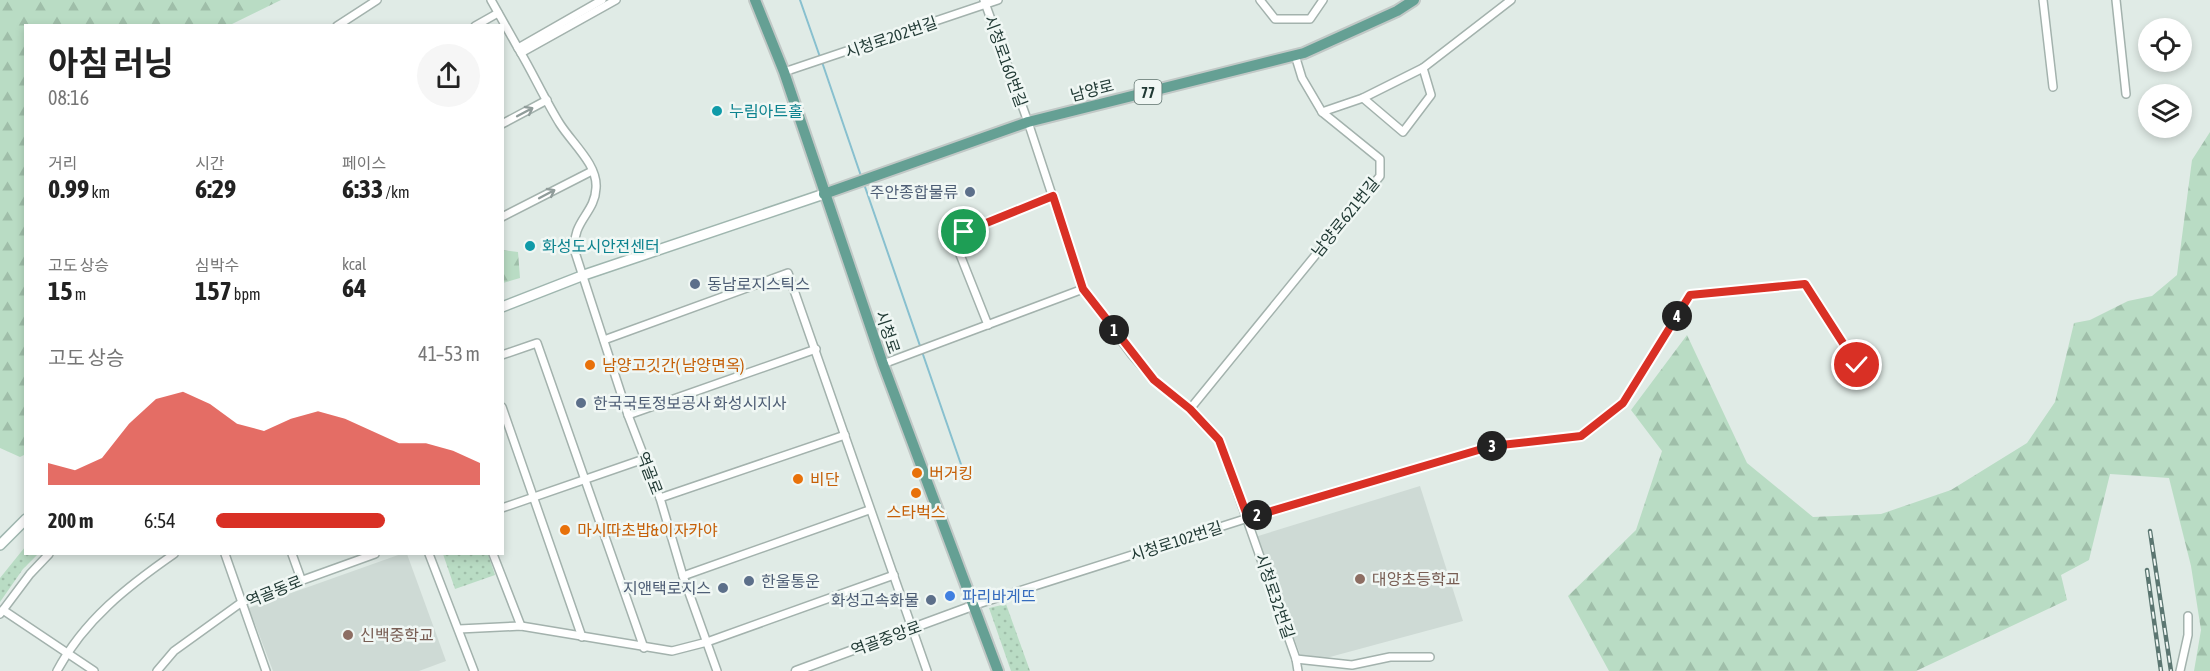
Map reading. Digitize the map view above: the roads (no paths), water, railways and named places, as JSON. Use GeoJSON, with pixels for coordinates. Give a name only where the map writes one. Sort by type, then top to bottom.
{"type":"FeatureCollection","features":[{"type":"Feature","properties":{"kind":"main road","name":"시청로"},"geometry":{"type":"LineString","coordinates":[[755,0],[784,72],[883,364],[998,671]]}},
{"type":"Feature","properties":{"kind":"main road","name":"남양로"},"geometry":{"type":"LineString","coordinates":[[824,195],[1029,122],[1295,55],[1398,11],[1414,0]]}},
{"type":"Feature","properties":{"kind":"main road"},"geometry":{"type":"LineString","coordinates":[[504,306],[584,274],[824,195]]}},
{"type":"Feature","properties":{"kind":"main road"},"geometry":{"type":"LineString","coordinates":[[0,545],[24,521]]}},
{"type":"Feature","properties":{"kind":"street"},"geometry":{"type":"LineString","coordinates":[[340,24],[377,0]]}},
{"type":"Feature","properties":{"kind":"street"},"geometry":{"type":"LineString","coordinates":[[491,0],[547,100],[592,171],[504,216]]}},
{"type":"Feature","properties":{"kind":"street"},"geometry":{"type":"LineString","coordinates":[[519,50],[602,0]]}},
{"type":"Feature","properties":{"kind":"street"},"geometry":{"type":"LineString","coordinates":[[519,50],[616,0]]}},
{"type":"Feature","properties":{"kind":"street","name":"시청로202번길"},"geometry":{"type":"LineString","coordinates":[[784,72],[838,56],[984,2],[998,0]]}},
{"type":"Feature","properties":{"kind":"street"},"geometry":{"type":"LineString","coordinates":[[1260,0],[1275,19],[1310,19],[1323,0]]}},
{"type":"Feature","properties":{"kind":"street"},"geometry":{"type":"LineString","coordinates":[[1295,55],[1302,78],[1322,112],[1363,98],[1423,68],[1511,0]]}},
{"type":"Feature","properties":{"kind":"street"},"geometry":{"type":"LineString","coordinates":[[2043,0],[2053,87]]}},
{"type":"Feature","properties":{"kind":"street"},"geometry":{"type":"LineString","coordinates":[[2116,0],[2126,94]]}},
{"type":"Feature","properties":{"kind":"street","name":"시청로160번길"},"geometry":{"type":"LineString","coordinates":[[984,2],[1029,122]]}},
{"type":"Feature","properties":{"kind":"street"},"geometry":{"type":"LineString","coordinates":[[479,24],[498,13]]}},
{"type":"Feature","properties":{"kind":"street"},"geometry":{"type":"LineString","coordinates":[[1363,98],[1403,132],[1431,95],[1423,68]]}},
{"type":"Feature","properties":{"kind":"street"},"geometry":{"type":"LineString","coordinates":[[504,120],[547,100]]}},
{"type":"Feature","properties":{"kind":"street","name":"남양로621번길"},"geometry":{"type":"LineString","coordinates":[[1190,409],[1380,176],[1380,159],[1322,112]]}},
{"type":"Feature","properties":{"kind":"street","name":"시청로32번길"},"geometry":{"type":"LineString","coordinates":[[1029,122],[1083,289],[1154,380],[1190,409],[1219,440],[1248,518],[1296,659],[1298,671]]}},
{"type":"Feature","properties":{"kind":"street","name":"역골로"},"geometry":{"type":"LineString","coordinates":[[592,171],[597,184],[596,194],[573,237],[575,252],[628,415],[660,498],[683,576],[717,671]]}},
{"type":"Feature","properties":{"kind":"street"},"geometry":{"type":"LineString","coordinates":[[988,325],[957,247],[964,232],[1053,196]]}},
{"type":"Feature","properties":{"kind":"street"},"geometry":{"type":"LineString","coordinates":[[604,340],[788,273],[816,349],[869,510],[914,628],[927,671]]}},
{"type":"Feature","properties":{"kind":"street","name":"시청로102번길"},"geometry":{"type":"LineString","coordinates":[[975,605],[1248,518],[1492,446],[1581,436],[1623,403],[1690,295],[1805,284],[1857,365]]}},
{"type":"Feature","properties":{"kind":"street"},"geometry":{"type":"LineString","coordinates":[[883,364],[1083,289]]}},
{"type":"Feature","properties":{"kind":"street"},"geometry":{"type":"LineString","coordinates":[[504,353],[537,343],[644,648]]}},
{"type":"Feature","properties":{"kind":"street"},"geometry":{"type":"LineString","coordinates":[[628,415],[816,349]]}},
{"type":"Feature","properties":{"kind":"street"},"geometry":{"type":"LineString","coordinates":[[504,413],[582,637]]}},
{"type":"Feature","properties":{"kind":"street"},"geometry":{"type":"LineString","coordinates":[[660,498],[845,435]]}},
{"type":"Feature","properties":{"kind":"street"},"geometry":{"type":"LineString","coordinates":[[504,507],[644,459]]}},
{"type":"Feature","properties":{"kind":"street"},"geometry":{"type":"LineString","coordinates":[[683,576],[869,510]]}},
{"type":"Feature","properties":{"kind":"street"},"geometry":{"type":"LineString","coordinates":[[48,555],[1,612],[94,671]]}},
{"type":"Feature","properties":{"kind":"street"},"geometry":{"type":"LineString","coordinates":[[57,671],[95,617],[137,580],[173,555]]}},
{"type":"Feature","properties":{"kind":"street"},"geometry":{"type":"LineString","coordinates":[[225,555],[266,671]]}},
{"type":"Feature","properties":{"kind":"street"},"geometry":{"type":"LineString","coordinates":[[292,555],[301,579]]}},
{"type":"Feature","properties":{"kind":"street"},"geometry":{"type":"LineString","coordinates":[[429,555],[474,671]]}},
{"type":"Feature","properties":{"kind":"street"},"geometry":{"type":"LineString","coordinates":[[493,555],[521,626]]}},
{"type":"Feature","properties":{"kind":"street","name":"역골동로"},"geometry":{"type":"LineString","coordinates":[[157,671],[174,651],[242,602],[361,556]]}},
{"type":"Feature","properties":{"kind":"street"},"geometry":{"type":"LineString","coordinates":[[459,629],[521,626],[672,651],[707,642],[894,575]]}},
{"type":"Feature","properties":{"kind":"street","name":"역골중앙로"},"geometry":{"type":"LineString","coordinates":[[796,671],[975,605]]}},
{"type":"Feature","properties":{"kind":"street"},"geometry":{"type":"LineString","coordinates":[[2180,671],[2188,635],[2188,616]]}},
{"type":"Feature","properties":{"kind":"street"},"geometry":{"type":"LineString","coordinates":[[1296,659],[1352,665],[1390,657],[1430,657]]}},
{"type":"Feature","properties":{"kind":"waterway"},"geometry":{"type":"LineString","coordinates":[[800,0],[820,57]]}},
{"type":"Feature","properties":{"kind":"waterway"},"geometry":{"type":"LineString","coordinates":[[822,62],[861,176]]}},
{"type":"Feature","properties":{"kind":"waterway"},"geometry":{"type":"LineString","coordinates":[[864,184],[964,473]]}},
{"type":"Feature","properties":{"kind":"railway"},"geometry":{"type":"LineString","coordinates":[[2150,531],[2171,671]]}},
{"type":"Feature","properties":{"kind":"railway"},"geometry":{"type":"LineString","coordinates":[[2147,570],[2161,671]]}},
{"type":"Feature","properties":{"kind":"place","name":"누림아트홀"},"geometry":{"type":"Point","coordinates":[717,111]}},
{"type":"Feature","properties":{"kind":"place","name":"주안종합물류"},"geometry":{"type":"Point","coordinates":[970,192]}},
{"type":"Feature","properties":{"kind":"place","name":"화성도시안전센터"},"geometry":{"type":"Point","coordinates":[530,246]}},
{"type":"Feature","properties":{"kind":"place","name":"동남로지스틱스"},"geometry":{"type":"Point","coordinates":[695,284]}},
{"type":"Feature","properties":{"kind":"place","name":"남양고깃간( 남양면옥)"},"geometry":{"type":"Point","coordinates":[590,365]}},
{"type":"Feature","properties":{"kind":"place","name":"한국국토정보공사 화성시지사"},"geometry":{"type":"Point","coordinates":[581,403]}},
{"type":"Feature","properties":{"kind":"place","name":"버거킹"},"geometry":{"type":"Point","coordinates":[917,473]}},
{"type":"Feature","properties":{"kind":"place","name":"비단"},"geometry":{"type":"Point","coordinates":[798,479]}},
{"type":"Feature","properties":{"kind":"place","name":"스타벅스"},"geometry":{"type":"Point","coordinates":[916,493]}},
{"type":"Feature","properties":{"kind":"place","name":"마시따초밥&이자카야"},"geometry":{"type":"Point","coordinates":[565,530]}},
{"type":"Feature","properties":{"kind":"place","name":"대양초등학교"},"geometry":{"type":"Point","coordinates":[1360,579]}},
{"type":"Feature","properties":{"kind":"place","name":"한울통운"},"geometry":{"type":"Point","coordinates":[749,581]}},
{"type":"Feature","properties":{"kind":"place","name":"지앤택로지스"},"geometry":{"type":"Point","coordinates":[723,588]}},
{"type":"Feature","properties":{"kind":"place","name":"파리바게뜨"},"geometry":{"type":"Point","coordinates":[950,596]}},
{"type":"Feature","properties":{"kind":"place","name":"화성고속화물"},"geometry":{"type":"Point","coordinates":[931,600]}},
{"type":"Feature","properties":{"kind":"place","name":"신백중학교"},"geometry":{"type":"Point","coordinates":[348,635]}}]}
